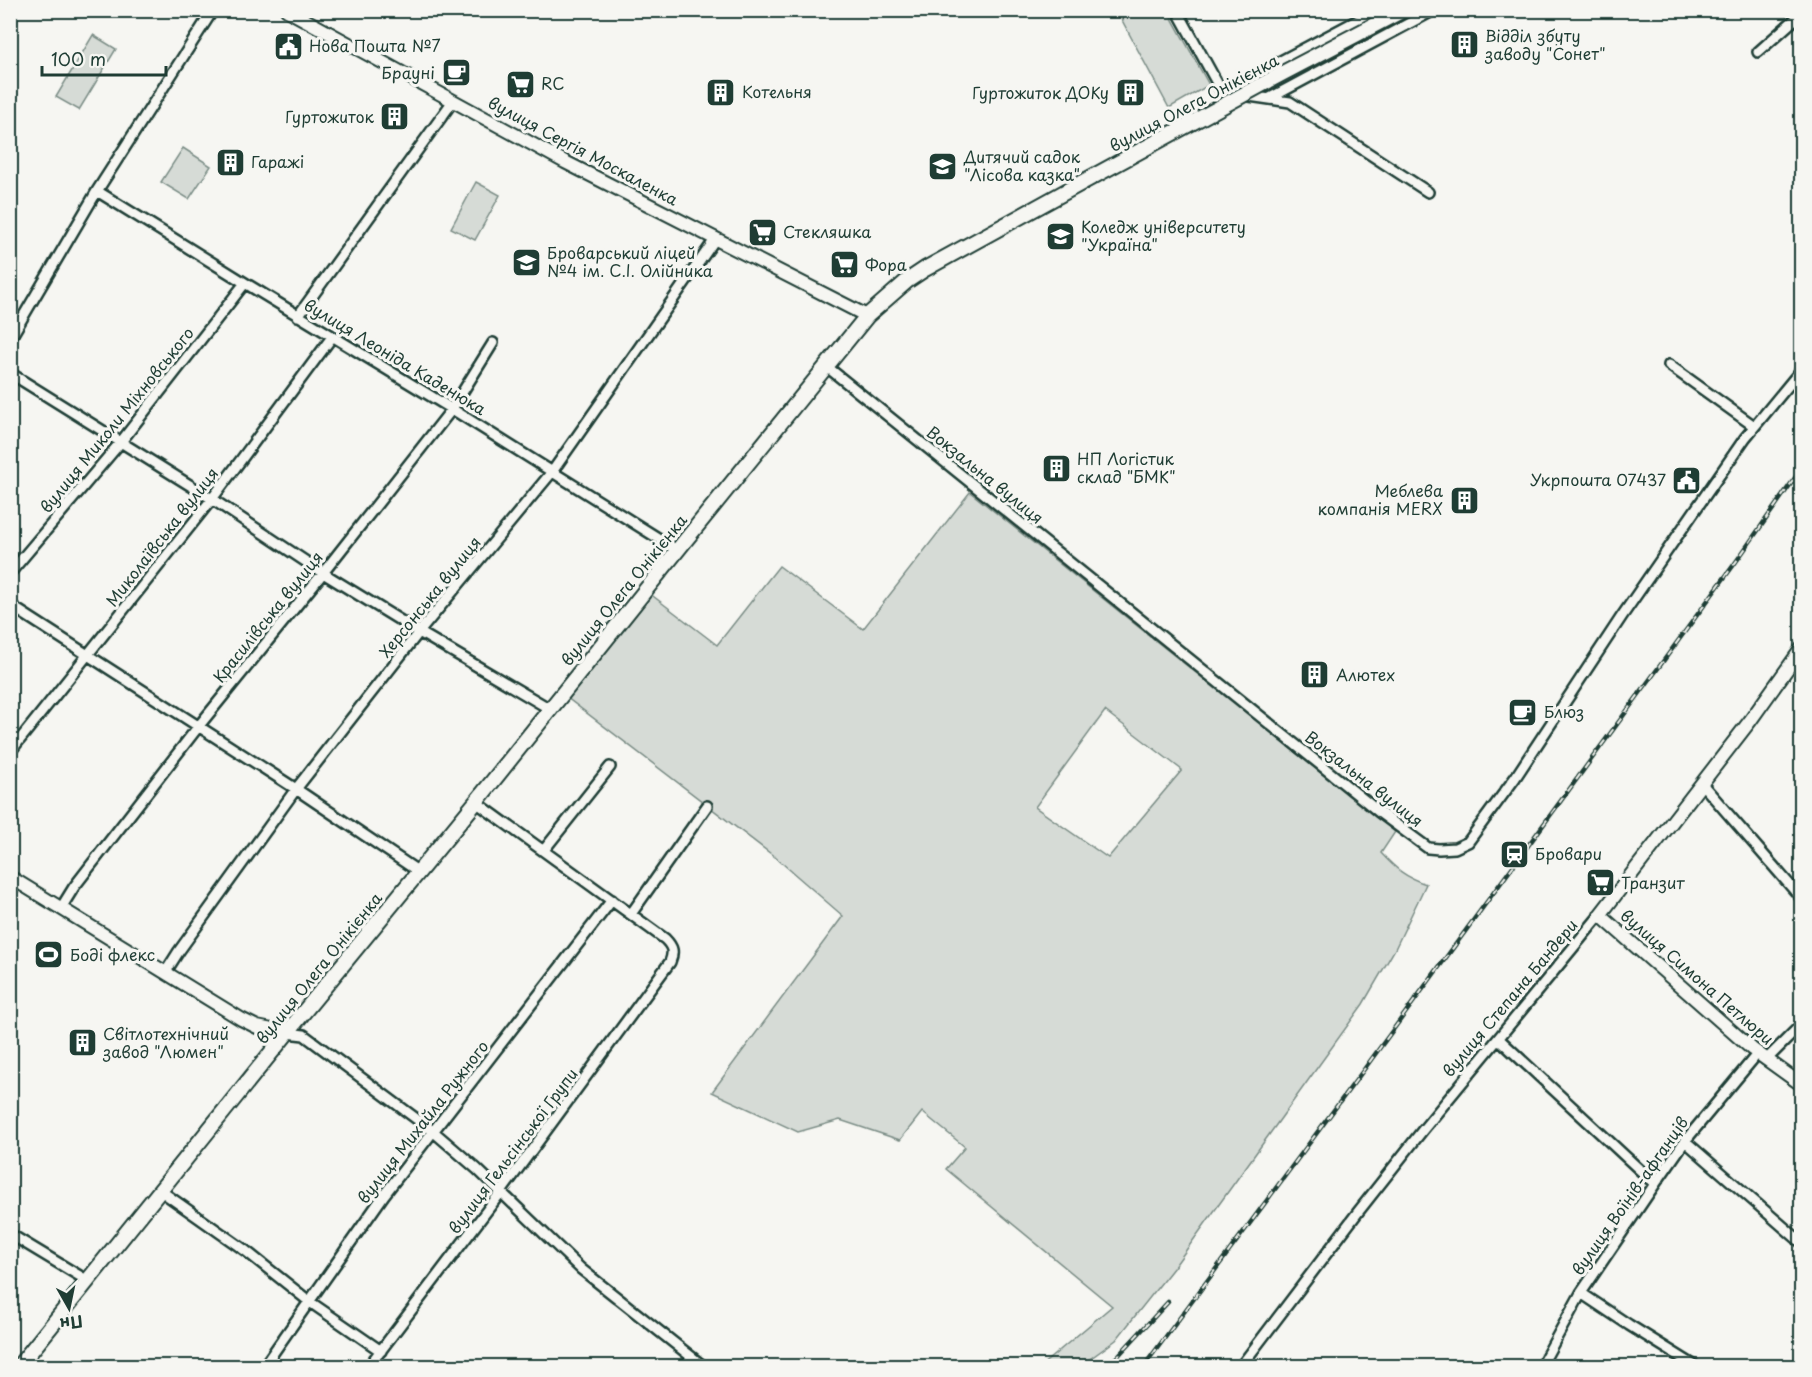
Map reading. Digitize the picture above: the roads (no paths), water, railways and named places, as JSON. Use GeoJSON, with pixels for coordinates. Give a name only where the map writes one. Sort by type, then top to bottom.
{"type":"FeatureCollection","features":[{"type":"Feature","properties":{"kind":"main road","name":"вулиця Олега Онікієнка"},"geometry":{"type":"LineString","coordinates":[[19,1366],[867,316],[925,269],[1403,10]]}},
{"type":"Feature","properties":{"kind":"street"},"geometry":{"type":"LineString","coordinates":[[10,339],[96,191],[213,10]]}},
{"type":"Feature","properties":{"kind":"street","name":"вулиця Сергія Москаленка"},"geometry":{"type":"LineString","coordinates":[[286,10],[565,162],[867,316]]}},
{"type":"Feature","properties":{"kind":"street"},"geometry":{"type":"LineString","coordinates":[[1177,10],[1222,92]]}},
{"type":"Feature","properties":{"kind":"street"},"geometry":{"type":"LineString","coordinates":[[1222,92],[1377,10]]}},
{"type":"Feature","properties":{"kind":"street"},"geometry":{"type":"LineString","coordinates":[[1270,98],[1434,10]]}},
{"type":"Feature","properties":{"kind":"street"},"geometry":{"type":"LineString","coordinates":[[1758,52],[1802,12]]}},
{"type":"Feature","properties":{"kind":"street"},"geometry":{"type":"LineString","coordinates":[[1222,92],[1290,102],[1428,192]]}},
{"type":"Feature","properties":{"kind":"street"},"geometry":{"type":"LineString","coordinates":[[298,316],[453,101]]}},
{"type":"Feature","properties":{"kind":"street","name":"вулиця Леоніда Каденюка"},"geometry":{"type":"LineString","coordinates":[[96,191],[677,550]]}},
{"type":"Feature","properties":{"kind":"street","name":"Херсонська вулиця"},"geometry":{"type":"LineString","coordinates":[[165,974],[179,951],[296,789],[419,632],[552,472],[716,238]]}},
{"type":"Feature","properties":{"kind":"street","name":"вулиця Миколи Міхновського"},"geometry":{"type":"LineString","coordinates":[[10,573],[120,443],[245,283]]}},
{"type":"Feature","properties":{"kind":"street","name":"Миколаївська вулиця"},"geometry":{"type":"LineString","coordinates":[[10,752],[212,500],[332,337]]}},
{"type":"Feature","properties":{"kind":"street","name":"Красилівська вулиця"},"geometry":{"type":"LineString","coordinates":[[60,908],[198,727],[452,409],[493,342]]}},
{"type":"Feature","properties":{"kind":"street"},"geometry":{"type":"LineString","coordinates":[[1669,365],[1754,426]]}},
{"type":"Feature","properties":{"kind":"street","name":"Вокзальна вулиця"},"geometry":{"type":"LineString","coordinates":[[826,366],[1379,812],[1428,848],[1439,849],[1455,848],[1467,842],[1474,833],[1515,778],[1622,616],[1754,426],[1802,369]]}},
{"type":"Feature","properties":{"kind":"street"},"geometry":{"type":"LineString","coordinates":[[10,373],[323,573],[550,709]]}},
{"type":"Feature","properties":{"kind":"street"},"geometry":{"type":"LineString","coordinates":[[10,604],[296,789],[419,872]]}},
{"type":"Feature","properties":{"kind":"street","name":"вулиця Степана Бандери"},"geometry":{"type":"LineString","coordinates":[[1241,1366],[1376,1189],[1600,915],[1750,721],[1801,651]]}},
{"type":"Feature","properties":{"kind":"street"},"geometry":{"type":"LineString","coordinates":[[544,850],[610,767]]}},
{"type":"Feature","properties":{"kind":"street"},"geometry":{"type":"LineString","coordinates":[[1702,784],[1802,899]]}},
{"type":"Feature","properties":{"kind":"street"},"geometry":{"type":"LineString","coordinates":[[476,802],[631,914],[707,806]]}},
{"type":"Feature","properties":{"kind":"street"},"geometry":{"type":"LineString","coordinates":[[10,877],[241,1019],[257,1027],[304,1035],[434,1132],[477,1169],[581,1269],[703,1366]]}},
{"type":"Feature","properties":{"kind":"street","name":"вулиця Михайла Ружного"},"geometry":{"type":"LineString","coordinates":[[264,1366],[384,1195],[612,900]]}},
{"type":"Feature","properties":{"kind":"street","name":"вулиця Гельсінської Групи"},"geometry":{"type":"LineString","coordinates":[[369,1366],[501,1192],[670,962],[673,950],[665,939],[631,914]]}},
{"type":"Feature","properties":{"kind":"street","name":"вулиця Симона Петлюри"},"geometry":{"type":"LineString","coordinates":[[1600,915],[1762,1057],[1802,1085]]}},
{"type":"Feature","properties":{"kind":"street","name":"вулиця Воїнів-афганців"},"geometry":{"type":"LineString","coordinates":[[1541,1366],[1581,1293],[1685,1141],[1762,1057],[1802,1024]]}},
{"type":"Feature","properties":{"kind":"street"},"geometry":{"type":"LineString","coordinates":[[1498,1038],[1654,1184]]}},
{"type":"Feature","properties":{"kind":"street"},"geometry":{"type":"LineString","coordinates":[[1685,1141],[1802,1243]]}},
{"type":"Feature","properties":{"kind":"street"},"geometry":{"type":"LineString","coordinates":[[161,1191],[246,1251],[310,1302],[381,1351]]}},
{"type":"Feature","properties":{"kind":"street"},"geometry":{"type":"LineString","coordinates":[[10,1234],[88,1281]]}},
{"type":"Feature","properties":{"kind":"street"},"geometry":{"type":"LineString","coordinates":[[1581,1293],[1629,1326],[1695,1366]]}},
{"type":"Feature","properties":{"kind":"railway"},"geometry":{"type":"LineString","coordinates":[[1144,1366],[1733,566],[1802,468]]}},
{"type":"Feature","properties":{"kind":"railway"},"geometry":{"type":"LineString","coordinates":[[1103,1366],[1116,1358],[1168,1302]]}},
{"type":"Feature","properties":{"kind":"place","name":"Відділ збуту заводу \"Сонет\""},"geometry":{"type":"Point","coordinates":[1464,45]}},
{"type":"Feature","properties":{"kind":"place","name":"Нова Пошта №7"},"geometry":{"type":"Point","coordinates":[288,46]}},
{"type":"Feature","properties":{"kind":"place","name":"Брауні"},"geometry":{"type":"Point","coordinates":[456,73]}},
{"type":"Feature","properties":{"kind":"place","name":"RC"},"geometry":{"type":"Point","coordinates":[520,84]}},
{"type":"Feature","properties":{"kind":"place","name":"Котельня"},"geometry":{"type":"Point","coordinates":[721,92]}},
{"type":"Feature","properties":{"kind":"place","name":"Гуртожиток ДОКу"},"geometry":{"type":"Point","coordinates":[1130,93]}},
{"type":"Feature","properties":{"kind":"place","name":"Гуртожиток"},"geometry":{"type":"Point","coordinates":[395,117]}},
{"type":"Feature","properties":{"kind":"place","name":"Гаражі"},"geometry":{"type":"Point","coordinates":[230,162]}},
{"type":"Feature","properties":{"kind":"place","name":"Дитячий садок \"Лісова казка\""},"geometry":{"type":"Point","coordinates":[943,166]}},
{"type":"Feature","properties":{"kind":"place","name":"Стекляшка"},"geometry":{"type":"Point","coordinates":[762,232]}},
{"type":"Feature","properties":{"kind":"place","name":"Коледж університету \"Україна\""},"geometry":{"type":"Point","coordinates":[1060,236]}},
{"type":"Feature","properties":{"kind":"place","name":"Броварський ліцей №4 ім. С.І. Олійника"},"geometry":{"type":"Point","coordinates":[526,262]}},
{"type":"Feature","properties":{"kind":"place","name":"Фора"},"geometry":{"type":"Point","coordinates":[844,265]}},
{"type":"Feature","properties":{"kind":"place","name":"НП Логістик склад \"БМК\""},"geometry":{"type":"Point","coordinates":[1056,468]}},
{"type":"Feature","properties":{"kind":"place","name":"Укрпошта 07437"},"geometry":{"type":"Point","coordinates":[1687,480]}},
{"type":"Feature","properties":{"kind":"place","name":"Меблева компанія MERX"},"geometry":{"type":"Point","coordinates":[1464,500]}},
{"type":"Feature","properties":{"kind":"place","name":"Алютех"},"geometry":{"type":"Point","coordinates":[1315,675]}},
{"type":"Feature","properties":{"kind":"place","name":"Блюз"},"geometry":{"type":"Point","coordinates":[1523,712]}},
{"type":"Feature","properties":{"kind":"place","name":"Бровари"},"geometry":{"type":"Point","coordinates":[1514,854]}},
{"type":"Feature","properties":{"kind":"place","name":"Транзит"},"geometry":{"type":"Point","coordinates":[1600,883]}},
{"type":"Feature","properties":{"kind":"place","name":"Боді флекс"},"geometry":{"type":"Point","coordinates":[49,955]}},
{"type":"Feature","properties":{"kind":"place","name":"Світлотехнічний завод \"Люмен\""},"geometry":{"type":"Point","coordinates":[82,1043]}}]}
